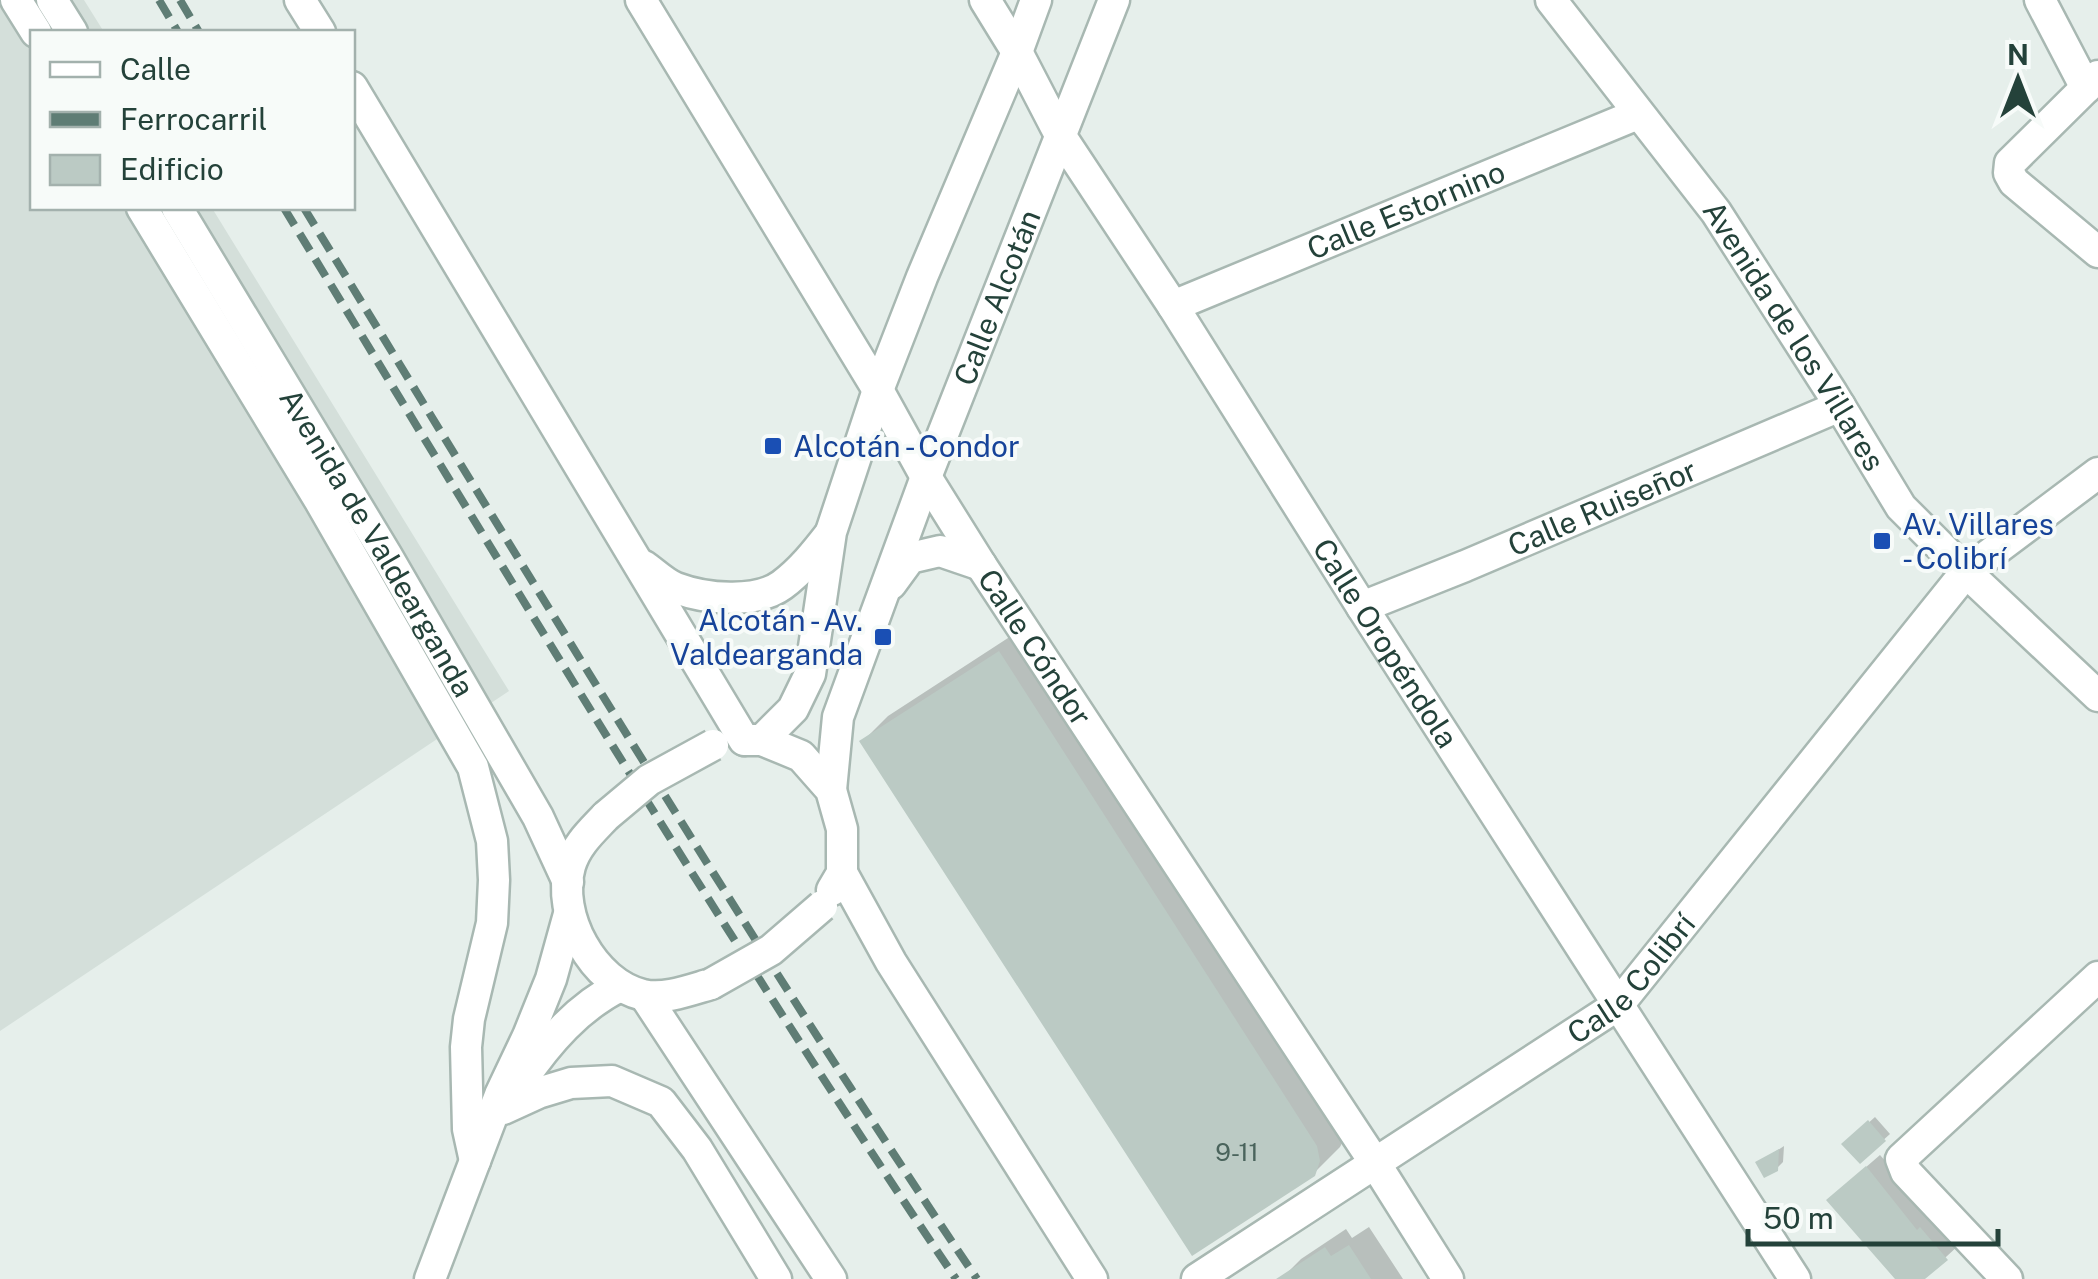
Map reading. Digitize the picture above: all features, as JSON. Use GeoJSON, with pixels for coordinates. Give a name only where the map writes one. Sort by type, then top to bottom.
{"type":"FeatureCollection","features":[{"type":"Feature","properties":{"kind":"street"},"geometry":{"type":"LineString","coordinates":[[16,0],[35,30]]}},
{"type":"Feature","properties":{"kind":"street"},"geometry":{"type":"LineString","coordinates":[[52,0],[71,30]]}},
{"type":"Feature","properties":{"kind":"street"},"geometry":{"type":"LineString","coordinates":[[300,0],[319,30]]}},
{"type":"Feature","properties":{"kind":"street","name":"Calle Cóndor"},"geometry":{"type":"LineString","coordinates":[[642,0],[981,565],[1448,1279]]}},
{"type":"Feature","properties":{"kind":"street","name":"Calle Oropéndola"},"geometry":{"type":"LineString","coordinates":[[985,0],[1060,135],[1174,306],[1795,1279]]}},
{"type":"Feature","properties":{"kind":"street"},"geometry":{"type":"LineString","coordinates":[[753,740],[793,709],[810,674],[831,532],[878,390],[1036,0]]}},
{"type":"Feature","properties":{"kind":"street","name":"Calle Alcotán"},"geometry":{"type":"LineString","coordinates":[[831,790],[838,717],[926,477],[1114,0]]}},
{"type":"Feature","properties":{"kind":"street","name":"Avenida de los Villares"},"geometry":{"type":"LineString","coordinates":[[1551,0],[1716,212],[1900,507],[2098,696]]}},
{"type":"Feature","properties":{"kind":"street"},"geometry":{"type":"LineString","coordinates":[[2040,0],[2092,82],[2010,163],[2009,173],[2014,182],[2098,252]]}},
{"type":"Feature","properties":{"kind":"street"},"geometry":{"type":"LineString","coordinates":[[355,92],[637,562],[753,740]]}},
{"type":"Feature","properties":{"kind":"street","name":"Calle Estornino"},"geometry":{"type":"LineString","coordinates":[[1174,306],[1638,114]]}},
{"type":"Feature","properties":{"kind":"street"},"geometry":{"type":"LineString","coordinates":[[143,210],[320,501],[473,768],[492,841],[494,880],[492,923],[469,1018],[466,1047],[468,1129],[475,1160]]}},
{"type":"Feature","properties":{"kind":"street","name":"Avenida de Valdearganda"},"geometry":{"type":"LineString","coordinates":[[178,210],[406,588],[538,817],[568,882]]}},
{"type":"Feature","properties":{"kind":"street","name":"Calle Ruiseñor"},"geometry":{"type":"LineString","coordinates":[[1362,606],[1840,406]]}},
{"type":"Feature","properties":{"kind":"street","name":"Calle Colibrí"},"geometry":{"type":"LineString","coordinates":[[1197,1279],[1618,1005],[1966,572],[2098,472]]}},
{"type":"Feature","properties":{"kind":"street"},"geometry":{"type":"LineString","coordinates":[[637,562],[675,588],[746,599],[780,588],[831,532]]}},
{"type":"Feature","properties":{"kind":"street","name":"Calle Alcotán"},"geometry":{"type":"LineString","coordinates":[[884,595],[910,558],[940,551],[981,565]]}},
{"type":"Feature","properties":{"kind":"street"},"geometry":{"type":"LineString","coordinates":[[831,1279],[689,1064],[633,991],[588,957],[570,914],[569,869],[578,848],[606,816],[649,780],[713,745],[753,740],[801,756],[831,790],[842,829],[842,873],[891,962],[1092,1279]]}},
{"type":"Feature","properties":{"kind":"street"},"geometry":{"type":"LineString","coordinates":[[475,1160],[540,1054],[594,999],[633,991],[681,994],[711,984],[771,950],[822,906],[842,873]]}},
{"type":"Feature","properties":{"kind":"street"},"geometry":{"type":"LineString","coordinates":[[430,1279],[500,1096],[551,979],[570,914]]}},
{"type":"Feature","properties":{"kind":"street"},"geometry":{"type":"LineString","coordinates":[[2007,1279],[1906,1172],[1900,1159],[2098,977]]}},
{"type":"Feature","properties":{"kind":"street"},"geometry":{"type":"LineString","coordinates":[[689,1064],[734,1212]]}},
{"type":"Feature","properties":{"kind":"street"},"geometry":{"type":"LineString","coordinates":[[503,1109],[571,1082],[612,1081],[661,1102],[697,1150],[776,1279]]}},
{"type":"Feature","properties":{"kind":"shaded area"},"geometry":{"type":"Polygon","coordinates":[[[0,0],[84,0],[103,30],[30,30],[30,210],[213,210],[509,691],[0,1031],[0,0]]]}},
{"type":"Feature","properties":{"kind":"building"},"geometry":{"type":"Polygon","coordinates":[[[999,651],[1317,1146],[1320,1161],[1315,1176],[1192,1256],[859,741],[999,651]]]}},
{"type":"Feature","properties":{"kind":"building"},"geometry":{"type":"Polygon","coordinates":[[[1868,1120],[1886,1141],[1860,1164],[1841,1144],[1868,1120]]]}},
{"type":"Feature","properties":{"kind":"building"},"geometry":{"type":"Polygon","coordinates":[[[1779,1149],[1778,1171],[1764,1178],[1755,1162],[1779,1149]]]}},
{"type":"Feature","properties":{"kind":"building"},"geometry":{"type":"Polygon","coordinates":[[[1866,1166],[1917,1230],[1920,1227],[1948,1260],[1925,1279],[1895,1279],[1826,1200],[1866,1166]]]}},
{"type":"Feature","properties":{"kind":"building"},"geometry":{"type":"Polygon","coordinates":[[[1349,1245],[1371,1279],[1276,1279],[1325,1247],[1331,1256],[1349,1245]]]}},
{"type":"Feature","properties":{"kind":"railway"},"geometry":{"type":"LineString","coordinates":[[159,0],[177,30]]}},
{"type":"Feature","properties":{"kind":"railway"},"geometry":{"type":"LineString","coordinates":[[180,0],[198,30]]}},
{"type":"Feature","properties":{"kind":"railway"},"geometry":{"type":"LineString","coordinates":[[285,210],[697,881],[956,1279]]}},
{"type":"Feature","properties":{"kind":"railway"},"geometry":{"type":"LineString","coordinates":[[305,210],[718,881],[977,1279]]}},
{"type":"Feature","properties":{"kind":"place","name":"Alcotán - Condor"},"geometry":{"type":"Point","coordinates":[773,446]}},
{"type":"Feature","properties":{"kind":"place","name":"Av. Villares - Colibrí"},"geometry":{"type":"Point","coordinates":[1882,541]}},
{"type":"Feature","properties":{"kind":"place","name":"Alcotán - Av. Valdearganda"},"geometry":{"type":"Point","coordinates":[883,637]}}]}
